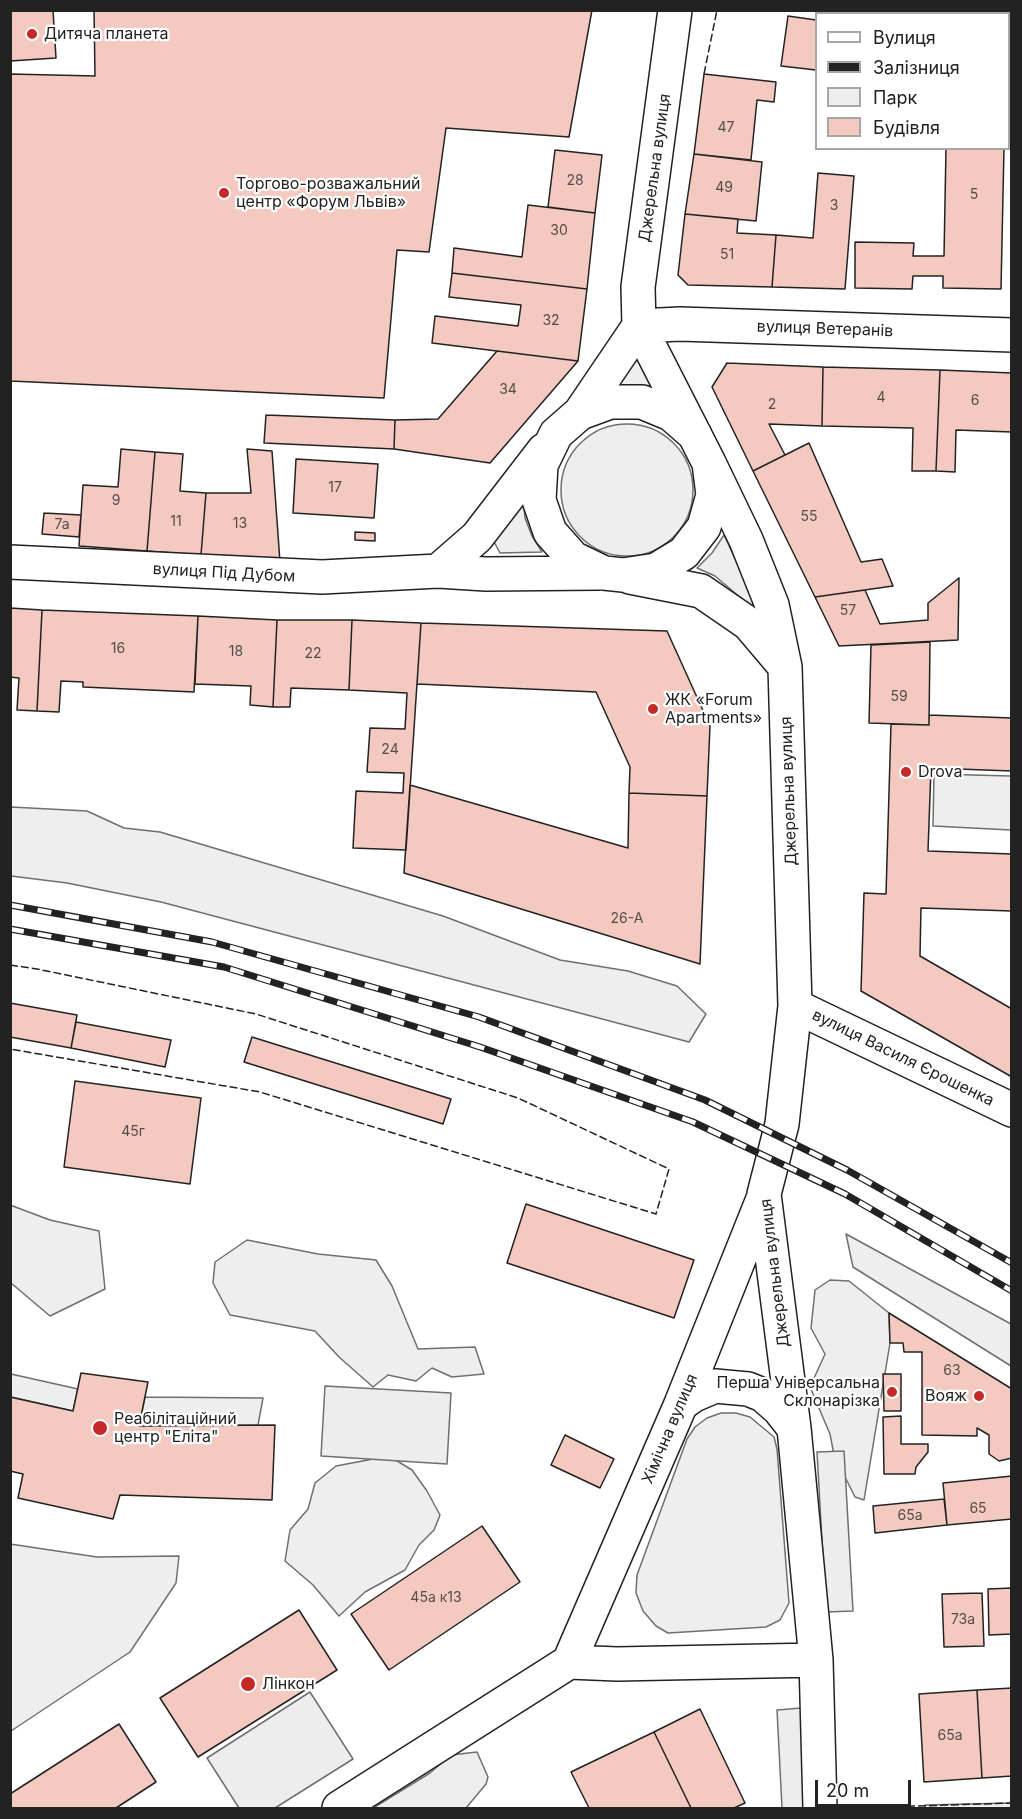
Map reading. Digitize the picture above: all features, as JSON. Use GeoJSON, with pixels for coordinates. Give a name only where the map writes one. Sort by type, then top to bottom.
{"type":"FeatureCollection","features":[{"type":"Feature","properties":{"kind":"street","name":"Джерельна вулиця"},"geometry":{"type":"LineString","coordinates":[[675,10],[638,287],[639,326],[746,540],[772,605],[785,667],[795,1006],[782,1124],[765,1194],[794,1428],[816,1660],[820,1809]]}},
{"type":"Feature","properties":{"kind":"street","name":"вулиця Ветеранів"},"geometry":{"type":"LineString","coordinates":[[639,326],[680,324],[1011,335]]}},
{"type":"Feature","properties":{"kind":"street"},"geometry":{"type":"LineString","coordinates":[[639,326],[541,465],[539,500],[550,532],[573,558],[613,574],[701,591],[749,624],[785,667]]}},
{"type":"Feature","properties":{"kind":"street"},"geometry":{"type":"LineString","coordinates":[[438,571],[477,537],[568,424],[610,402],[642,402],[671,414],[702,449],[713,495],[704,527],[684,553],[656,570],[613,574]]}},
{"type":"Feature","properties":{"kind":"street","name":"вулиця Під Дубом"},"geometry":{"type":"LineString","coordinates":[[10,562],[322,577],[438,571],[486,574],[613,574]]}},
{"type":"Feature","properties":{"kind":"street","name":"вулиця Василя Єрошенка"},"geometry":{"type":"LineString","coordinates":[[795,1006],[1011,1110]]}},
{"type":"Feature","properties":{"kind":"street","name":"Хімічна вулиця"},"geometry":{"type":"LineString","coordinates":[[569,1662],[681,1404],[765,1194]]}},
{"type":"Feature","properties":{"kind":"street"},"geometry":{"type":"LineString","coordinates":[[681,1404],[693,1395],[715,1386],[748,1389],[763,1395],[779,1409],[794,1428]]}},
{"type":"Feature","properties":{"kind":"street"},"geometry":{"type":"LineString","coordinates":[[339,1809],[569,1662],[617,1664],[816,1660]]}},
{"type":"Feature","properties":{"kind":"green space"},"geometry":{"type":"Polygon","coordinates":[[[638,359],[653,388],[635,385],[610,386],[638,359]]]}},
{"type":"Feature","properties":{"kind":"green space"},"geometry":{"type":"Polygon","coordinates":[[[627,424],[652,429],[674,443],[688,465],[693,490],[688,515],[674,537],[652,551],[627,556],[602,551],[580,537],[566,515],[561,490],[566,465],[580,443],[602,429],[627,424]]]}},
{"type":"Feature","properties":{"kind":"green space"},"geometry":{"type":"Polygon","coordinates":[[[523,498],[525,518],[542,552],[500,553],[492,538],[523,498]]]}},
{"type":"Feature","properties":{"kind":"green space"},"geometry":{"type":"Polygon","coordinates":[[[724,535],[762,616],[715,576],[697,568],[712,553],[724,535]]]}},
{"type":"Feature","properties":{"kind":"green space"},"geometry":{"type":"Polygon","coordinates":[[[934,774],[1011,776],[1011,830],[933,826],[934,774]]]}},
{"type":"Feature","properties":{"kind":"green space"},"geometry":{"type":"Polygon","coordinates":[[[11,807],[87,811],[124,828],[160,832],[443,916],[560,960],[628,971],[677,986],[706,1014],[689,1042],[161,902],[67,883],[11,876],[11,807]]]}},
{"type":"Feature","properties":{"kind":"green space"},"geometry":{"type":"Polygon","coordinates":[[[10,1205],[50,1220],[99,1231],[105,1289],[50,1316],[11,1283],[10,1205]]]}},
{"type":"Feature","properties":{"kind":"green space"},"geometry":{"type":"Polygon","coordinates":[[[846,1234],[1011,1324],[1011,1366],[853,1267],[846,1234]]]}},
{"type":"Feature","properties":{"kind":"green space"},"geometry":{"type":"Polygon","coordinates":[[[247,1240],[318,1254],[376,1260],[392,1286],[418,1349],[475,1347],[484,1374],[452,1377],[432,1368],[416,1381],[388,1375],[373,1387],[339,1357],[315,1331],[230,1315],[213,1283],[215,1262],[247,1240]]]}},
{"type":"Feature","properties":{"kind":"green space"},"geometry":{"type":"Polygon","coordinates":[[[830,1280],[849,1281],[889,1313],[890,1343],[864,1500],[855,1497],[834,1455],[830,1434],[810,1387],[825,1354],[811,1328],[815,1290],[830,1280]]]}},
{"type":"Feature","properties":{"kind":"green space"},"geometry":{"type":"Polygon","coordinates":[[[11,1374],[78,1389],[73,1411],[11,1397],[11,1374]]]}},
{"type":"Feature","properties":{"kind":"green space"},"geometry":{"type":"Polygon","coordinates":[[[145,1397],[263,1398],[258,1425],[139,1426],[145,1397]]]}},
{"type":"Feature","properties":{"kind":"green space"},"geometry":{"type":"Polygon","coordinates":[[[721,1413],[736,1413],[750,1417],[774,1437],[777,1449],[789,1603],[780,1620],[766,1627],[668,1633],[656,1626],[643,1611],[636,1593],[637,1575],[687,1439],[695,1427],[707,1418],[721,1413]]]}},
{"type":"Feature","properties":{"kind":"green space"},"geometry":{"type":"Polygon","coordinates":[[[389,1456],[412,1470],[440,1515],[434,1530],[419,1545],[405,1570],[365,1592],[339,1616],[313,1585],[285,1561],[290,1530],[308,1509],[315,1483],[336,1466],[389,1456]]]}},
{"type":"Feature","properties":{"kind":"green space"},"geometry":{"type":"Polygon","coordinates":[[[10,1544],[97,1557],[179,1556],[176,1583],[130,1652],[11,1731],[10,1544]]]}},
{"type":"Feature","properties":{"kind":"green space"},"geometry":{"type":"Polygon","coordinates":[[[477,1752],[488,1777],[486,1784],[466,1808],[373,1808],[430,1773],[451,1755],[477,1752]]]}},
{"type":"Feature","properties":{"kind":"green space"},"geometry":{"type":"Polygon","coordinates":[[[1011,1803],[1011,1808],[925,1808],[925,1805],[1011,1803]]]}},
{"type":"Feature","properties":{"kind":"shaded area"},"geometry":{"type":"Polygon","coordinates":[[[325,1386],[451,1393],[447,1464],[321,1456],[325,1386]]]}},
{"type":"Feature","properties":{"kind":"shaded area"},"geometry":{"type":"Polygon","coordinates":[[[844,1451],[853,1611],[826,1612],[817,1452],[844,1451]]]}},
{"type":"Feature","properties":{"kind":"shaded area"},"geometry":{"type":"Polygon","coordinates":[[[310,1692],[353,1759],[275,1808],[239,1808],[207,1758],[310,1692]]]}},
{"type":"Feature","properties":{"kind":"shaded area"},"geometry":{"type":"Polygon","coordinates":[[[801,1708],[807,1808],[782,1808],[777,1710],[801,1708]]]}},
{"type":"Feature","properties":{"kind":"building","name":"Дитяча планета"},"geometry":{"type":"Polygon","coordinates":[[[10,10],[53,10],[56,58],[10,61],[10,10]]]}},
{"type":"Feature","properties":{"kind":"building","name":"Торгово-розважальний центр «Форум Львів»"},"geometry":{"type":"Polygon","coordinates":[[[94,10],[592,10],[569,137],[446,128],[429,252],[397,250],[384,398],[10,381],[10,74],[95,76],[94,10]]]}},
{"type":"Feature","properties":{"kind":"building"},"geometry":{"type":"Polygon","coordinates":[[[839,10],[871,10],[871,12],[838,12],[839,10]]]}},
{"type":"Feature","properties":{"kind":"building"},"geometry":{"type":"Polygon","coordinates":[[[949,10],[1007,10],[1007,12],[949,12],[949,10]]]}},
{"type":"Feature","properties":{"kind":"building"},"geometry":{"type":"Polygon","coordinates":[[[788,16],[815,20],[815,70],[781,66],[788,16]]]}},
{"type":"Feature","properties":{"kind":"building"},"geometry":{"type":"Polygon","coordinates":[[[1010,29],[1012,29],[1012,116],[1010,116],[1010,29]]]}},
{"type":"Feature","properties":{"kind":"building"},"geometry":{"type":"Polygon","coordinates":[[[704,74],[776,82],[774,102],[757,100],[751,160],[694,154],[704,74]]]}},
{"type":"Feature","properties":{"kind":"building"},"geometry":{"type":"Polygon","coordinates":[[[555,150],[602,155],[595,213],[548,207],[555,150]]]}},
{"type":"Feature","properties":{"kind":"building"},"geometry":{"type":"Polygon","coordinates":[[[946,150],[1004,150],[1001,289],[943,288],[943,276],[913,276],[912,289],[855,288],[855,242],[914,243],[913,256],[944,256],[946,150]]]}},
{"type":"Feature","properties":{"kind":"building"},"geometry":{"type":"Polygon","coordinates":[[[694,154],[762,162],[756,221],[685,214],[694,154]]]}},
{"type":"Feature","properties":{"kind":"building"},"geometry":{"type":"Polygon","coordinates":[[[818,173],[854,176],[845,289],[772,287],[776,235],[813,238],[818,173]]]}},
{"type":"Feature","properties":{"kind":"building"},"geometry":{"type":"Polygon","coordinates":[[[528,205],[595,213],[587,289],[452,273],[454,248],[522,257],[528,205]]]}},
{"type":"Feature","properties":{"kind":"building"},"geometry":{"type":"Polygon","coordinates":[[[685,214],[738,219],[737,233],[776,235],[772,287],[688,285],[678,275],[685,214]]]}},
{"type":"Feature","properties":{"kind":"building"},"geometry":{"type":"Polygon","coordinates":[[[452,273],[587,289],[578,361],[432,343],[435,316],[518,326],[521,305],[449,297],[452,273]]]}},
{"type":"Feature","properties":{"kind":"building"},"geometry":{"type":"Polygon","coordinates":[[[497,351],[578,361],[490,463],[394,449],[395,420],[438,419],[497,351]]]}},
{"type":"Feature","properties":{"kind":"building"},"geometry":{"type":"Polygon","coordinates":[[[727,363],[823,367],[822,426],[769,424],[785,455],[753,471],[712,387],[727,363]]]}},
{"type":"Feature","properties":{"kind":"building"},"geometry":{"type":"Polygon","coordinates":[[[823,367],[940,370],[936,471],[912,471],[913,428],[822,426],[823,367]]]}},
{"type":"Feature","properties":{"kind":"building"},"geometry":{"type":"Polygon","coordinates":[[[940,370],[1012,373],[1012,432],[956,430],[955,472],[936,471],[940,370]]]}},
{"type":"Feature","properties":{"kind":"building"},"geometry":{"type":"Polygon","coordinates":[[[266,415],[395,420],[394,449],[264,443],[266,415]]]}},
{"type":"Feature","properties":{"kind":"building"},"geometry":{"type":"Polygon","coordinates":[[[809,443],[861,562],[882,559],[893,586],[815,597],[753,471],[809,443]]]}},
{"type":"Feature","properties":{"kind":"building"},"geometry":{"type":"Polygon","coordinates":[[[121,449],[155,452],[147,551],[79,546],[83,485],[118,487],[121,449]]]}},
{"type":"Feature","properties":{"kind":"building"},"geometry":{"type":"Polygon","coordinates":[[[247,449],[272,451],[280,562],[201,555],[206,493],[251,493],[247,449]]]}},
{"type":"Feature","properties":{"kind":"building"},"geometry":{"type":"Polygon","coordinates":[[[155,452],[183,454],[180,491],[206,493],[201,555],[147,551],[155,452]]]}},
{"type":"Feature","properties":{"kind":"building"},"geometry":{"type":"Polygon","coordinates":[[[296,459],[378,464],[374,518],[293,513],[296,459]]]}},
{"type":"Feature","properties":{"kind":"building"},"geometry":{"type":"Polygon","coordinates":[[[44,513],[81,515],[79,537],[42,534],[44,513]]]}},
{"type":"Feature","properties":{"kind":"building"},"geometry":{"type":"Polygon","coordinates":[[[355,532],[375,533],[375,541],[355,540],[355,532]]]}},
{"type":"Feature","properties":{"kind":"building"},"geometry":{"type":"Polygon","coordinates":[[[959,578],[958,640],[839,646],[815,597],[865,590],[880,624],[928,620],[928,603],[959,578]]]}},
{"type":"Feature","properties":{"kind":"building"},"geometry":{"type":"Polygon","coordinates":[[[10,608],[42,610],[37,711],[17,710],[19,678],[10,677],[10,608]]]}},
{"type":"Feature","properties":{"kind":"building"},"geometry":{"type":"Polygon","coordinates":[[[42,610],[198,616],[194,692],[83,687],[83,682],[61,681],[59,712],[37,711],[42,610]]]}},
{"type":"Feature","properties":{"kind":"building"},"geometry":{"type":"Polygon","coordinates":[[[198,616],[277,620],[273,707],[250,705],[251,686],[195,684],[198,616]]]}},
{"type":"Feature","properties":{"kind":"building"},"geometry":{"type":"Polygon","coordinates":[[[277,620],[352,620],[349,690],[291,688],[290,707],[273,707],[277,620]]]}},
{"type":"Feature","properties":{"kind":"building"},"geometry":{"type":"Polygon","coordinates":[[[352,620],[421,623],[406,850],[353,848],[356,791],[403,793],[404,773],[367,772],[370,728],[405,729],[407,693],[349,690],[352,620]]]}},
{"type":"Feature","properties":{"kind":"building","name":"ЖК «Forum Apartments»"},"geometry":{"type":"Polygon","coordinates":[[[421,623],[667,631],[710,726],[707,796],[629,793],[630,767],[596,692],[417,684],[421,623]]]}},
{"type":"Feature","properties":{"kind":"building"},"geometry":{"type":"Polygon","coordinates":[[[930,642],[929,725],[869,723],[871,645],[930,642]]]}},
{"type":"Feature","properties":{"kind":"building"},"geometry":{"type":"Polygon","coordinates":[[[929,715],[1012,718],[1012,771],[931,768],[928,851],[1012,854],[1012,911],[921,908],[920,956],[1012,1009],[1012,1077],[861,991],[864,893],[886,894],[891,724],[929,725],[929,715]]]}},
{"type":"Feature","properties":{"kind":"building"},"geometry":{"type":"Polygon","coordinates":[[[410,785],[628,848],[629,793],[707,796],[700,964],[404,873],[410,785]]]}},
{"type":"Feature","properties":{"kind":"building"},"geometry":{"type":"Polygon","coordinates":[[[10,1003],[77,1015],[71,1048],[10,1037],[10,1003]]]}},
{"type":"Feature","properties":{"kind":"building"},"geometry":{"type":"Polygon","coordinates":[[[76,1022],[171,1040],[165,1067],[71,1048],[76,1022]]]}},
{"type":"Feature","properties":{"kind":"building"},"geometry":{"type":"Polygon","coordinates":[[[252,1037],[451,1099],[443,1124],[244,1062],[252,1037]]]}},
{"type":"Feature","properties":{"kind":"building"},"geometry":{"type":"Polygon","coordinates":[[[75,1081],[201,1098],[190,1184],[64,1167],[75,1081]]]}},
{"type":"Feature","properties":{"kind":"building"},"geometry":{"type":"Polygon","coordinates":[[[526,1204],[694,1260],[674,1318],[507,1263],[526,1204]]]}},
{"type":"Feature","properties":{"kind":"building"},"geometry":{"type":"Polygon","coordinates":[[[889,1313],[1012,1389],[1012,1458],[999,1461],[989,1454],[989,1435],[977,1428],[977,1436],[922,1435],[922,1352],[904,1352],[903,1343],[890,1343],[889,1313]]]}},
{"type":"Feature","properties":{"kind":"building"},"geometry":{"type":"Polygon","coordinates":[[[81,1373],[148,1382],[139,1426],[275,1425],[272,1500],[120,1495],[113,1519],[18,1498],[23,1474],[10,1471],[10,1397],[73,1411],[81,1373]]]}},
{"type":"Feature","properties":{"kind":"building","name":"Перша Універсальна Склонарізка"},"geometry":{"type":"Polygon","coordinates":[[[883,1374],[901,1374],[901,1411],[884,1411],[883,1374]]]}},
{"type":"Feature","properties":{"kind":"building"},"geometry":{"type":"Polygon","coordinates":[[[901,1416],[901,1444],[928,1444],[928,1452],[916,1467],[915,1474],[884,1474],[883,1417],[901,1416]]]}},
{"type":"Feature","properties":{"kind":"building"},"geometry":{"type":"Polygon","coordinates":[[[565,1435],[614,1459],[600,1488],[551,1465],[565,1435]]]}},
{"type":"Feature","properties":{"kind":"building"},"geometry":{"type":"Polygon","coordinates":[[[1012,1476],[1012,1519],[947,1525],[943,1483],[1012,1476]]]}},
{"type":"Feature","properties":{"kind":"building"},"geometry":{"type":"Polygon","coordinates":[[[944,1499],[947,1525],[875,1533],[873,1506],[944,1499]]]}},
{"type":"Feature","properties":{"kind":"building"},"geometry":{"type":"Polygon","coordinates":[[[482,1526],[520,1582],[389,1670],[351,1614],[482,1526]]]}},
{"type":"Feature","properties":{"kind":"building"},"geometry":{"type":"Polygon","coordinates":[[[1012,1588],[1012,1634],[989,1635],[988,1589],[1012,1588]]]}},
{"type":"Feature","properties":{"kind":"building"},"geometry":{"type":"Polygon","coordinates":[[[982,1593],[984,1646],[944,1647],[942,1594],[982,1593]]]}},
{"type":"Feature","properties":{"kind":"building","name":"Лінкон"},"geometry":{"type":"Polygon","coordinates":[[[299,1610],[337,1670],[198,1757],[160,1698],[299,1610]]]}},
{"type":"Feature","properties":{"kind":"building"},"geometry":{"type":"Polygon","coordinates":[[[1012,1688],[1012,1776],[982,1778],[977,1690],[1012,1688]]]}},
{"type":"Feature","properties":{"kind":"building"},"geometry":{"type":"Polygon","coordinates":[[[977,1690],[982,1778],[924,1782],[919,1694],[977,1690]]]}},
{"type":"Feature","properties":{"kind":"building"},"geometry":{"type":"Polygon","coordinates":[[[700,1709],[745,1803],[734,1808],[691,1808],[654,1732],[700,1709]]]}},
{"type":"Feature","properties":{"kind":"building"},"geometry":{"type":"Polygon","coordinates":[[[119,1724],[156,1782],[116,1808],[10,1808],[10,1794],[119,1724]]]}},
{"type":"Feature","properties":{"kind":"building"},"geometry":{"type":"Polygon","coordinates":[[[654,1732],[691,1808],[589,1808],[571,1772],[654,1732]]]}},
{"type":"Feature","properties":{"kind":"railway"},"geometry":{"type":"LineString","coordinates":[[10,905],[212,942],[479,1017],[705,1100],[847,1170],[1012,1263]]}},
{"type":"Feature","properties":{"kind":"railway"},"geometry":{"type":"LineString","coordinates":[[10,929],[224,967],[480,1047],[693,1122],[845,1194],[1012,1291]]}},
{"type":"Feature","properties":{"kind":"fence"},"geometry":{"type":"LineString","coordinates":[[704,74],[717,10]]}},
{"type":"Feature","properties":{"kind":"fence"},"geometry":{"type":"LineString","coordinates":[[10,965],[256,1014],[518,1098],[669,1169],[656,1214],[260,1092],[10,1049]]}},
{"type":"Feature","properties":{"kind":"fence"},"geometry":{"type":"LineString","coordinates":[[886,1808],[1012,1803]]}},
{"type":"Feature","properties":{"kind":"place","name":"Дитяча планета"},"geometry":{"type":"Point","coordinates":[32,34]}},
{"type":"Feature","properties":{"kind":"place","name":"Торгово-розважальний центр «Форум Львів»"},"geometry":{"type":"Point","coordinates":[224,193]}},
{"type":"Feature","properties":{"kind":"place","name":"ЖК «Forum Apartments»"},"geometry":{"type":"Point","coordinates":[653,709]}},
{"type":"Feature","properties":{"kind":"place","name":"Drova"},"geometry":{"type":"Point","coordinates":[906,772]}},
{"type":"Feature","properties":{"kind":"place","name":"Перша Універсальна Склонарізка"},"geometry":{"type":"Point","coordinates":[892,1392]}},
{"type":"Feature","properties":{"kind":"place","name":"Вояж"},"geometry":{"type":"Point","coordinates":[979,1396]}},
{"type":"Feature","properties":{"kind":"place","name":"Реабілітаційний центр \"Еліта\""},"geometry":{"type":"Point","coordinates":[100,1428]}},
{"type":"Feature","properties":{"kind":"place","name":"Лінкон"},"geometry":{"type":"Point","coordinates":[248,1684]}}]}
